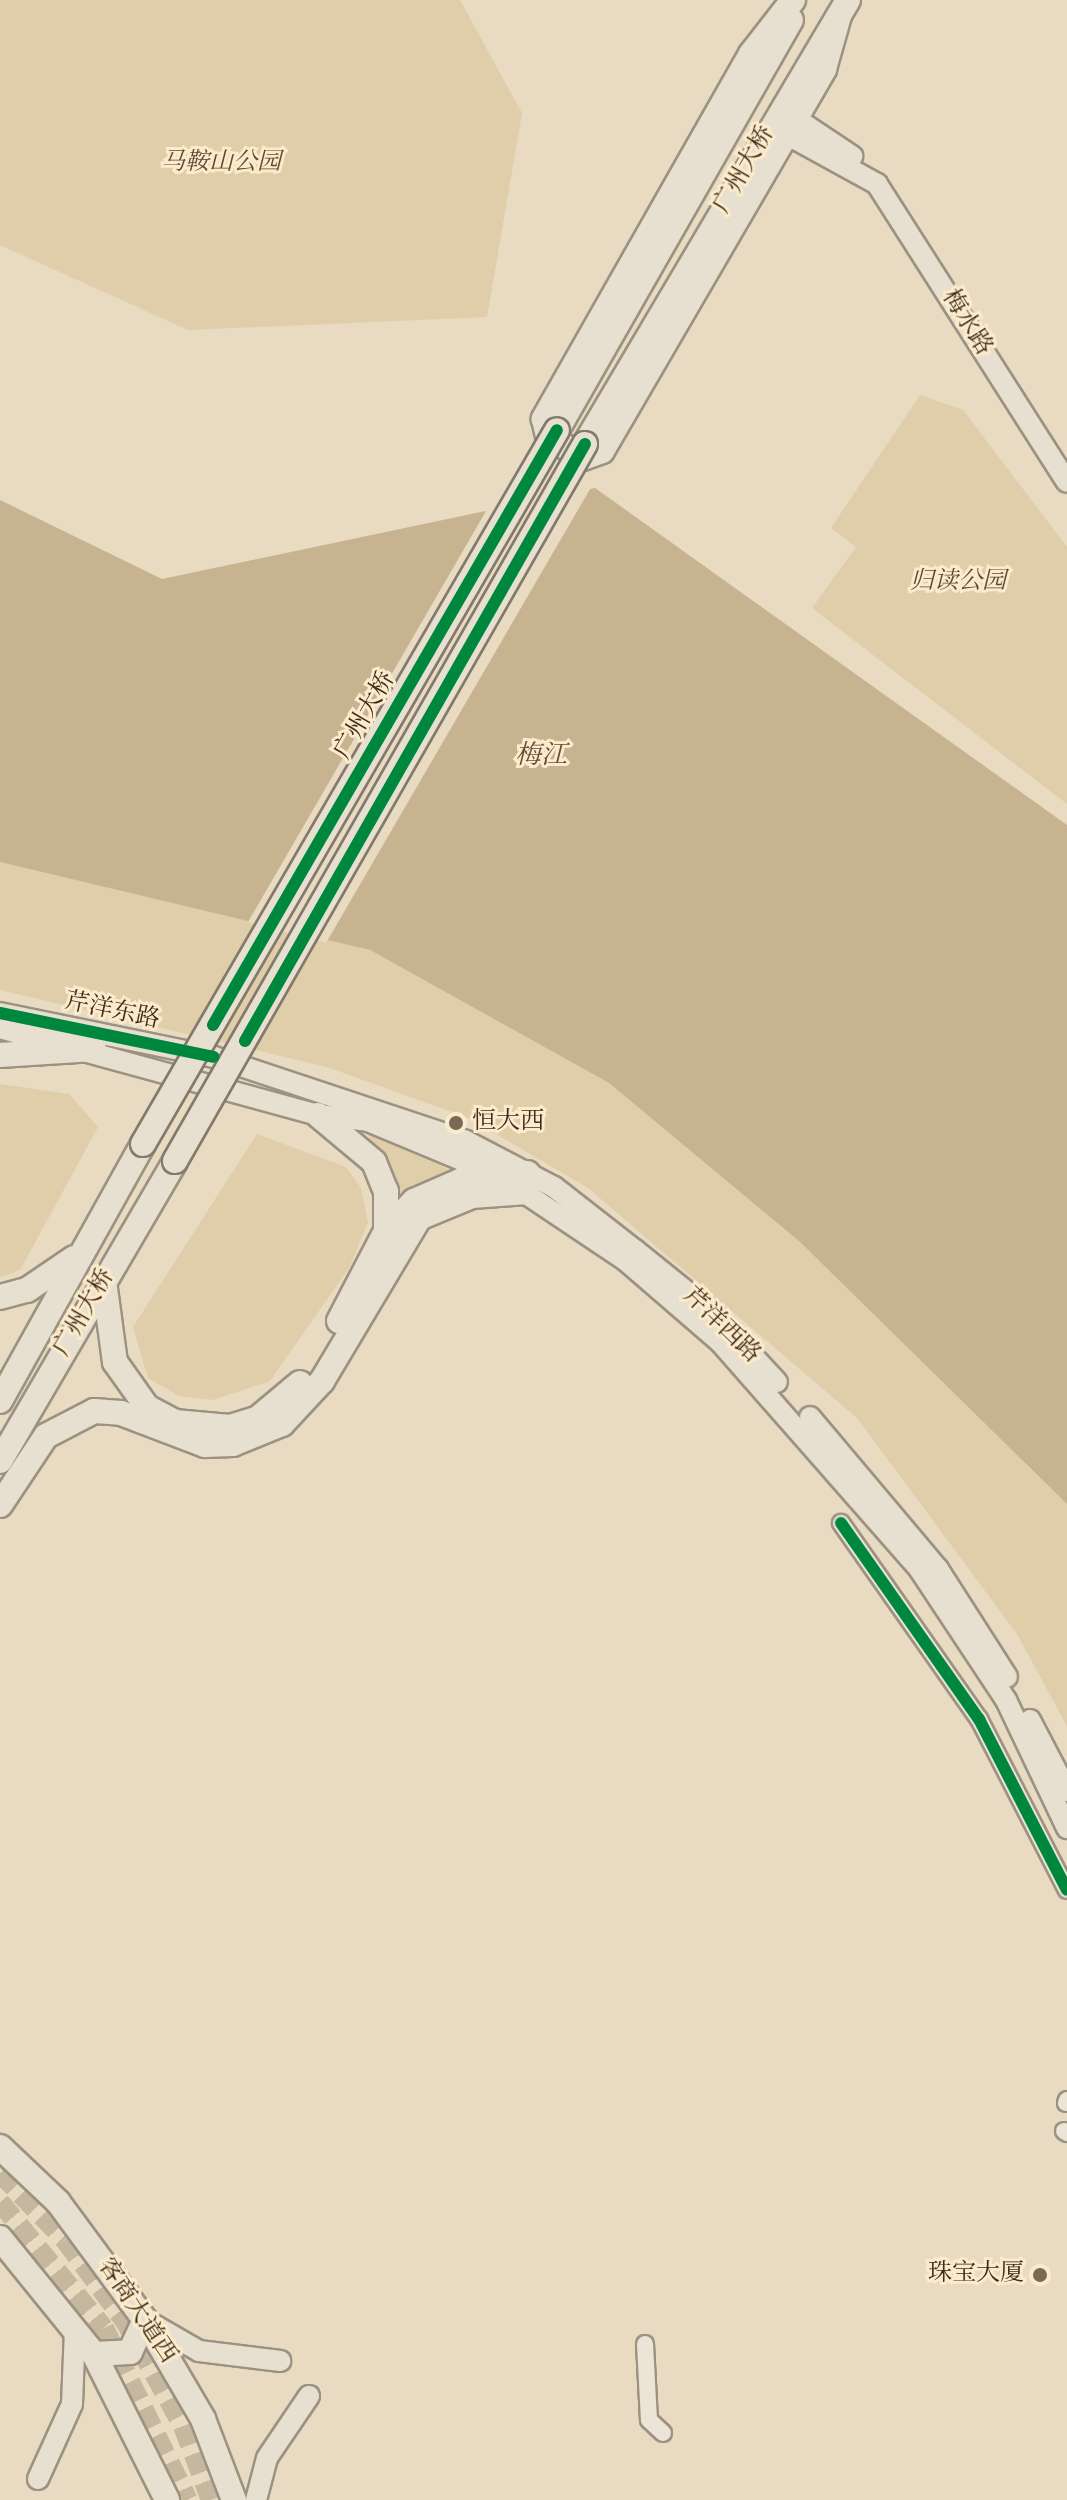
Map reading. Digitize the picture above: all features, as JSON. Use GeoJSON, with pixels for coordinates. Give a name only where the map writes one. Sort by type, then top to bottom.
{"type":"FeatureCollection","features":[{"type":"Feature","properties":{"kind":"highway"},"geometry":{"type":"LineString","coordinates":[[793,0],[751,54],[544,419],[548,436],[583,458],[602,451],[824,69],[843,8]]}},
{"type":"Feature","properties":{"kind":"highway","name":"广州大桥"},"geometry":{"type":"LineString","coordinates":[[0,1401],[143,1144],[769,66],[800,0]]}},
{"type":"Feature","properties":{"kind":"highway","name":"广州大桥"},"geometry":{"type":"LineString","coordinates":[[0,1461],[677,286],[794,85],[843,8]]}},
{"type":"Feature","properties":{"kind":"highway"},"geometry":{"type":"LineString","coordinates":[[0,1055],[94,1049]]}},
{"type":"Feature","properties":{"kind":"highway"},"geometry":{"type":"LineString","coordinates":[[318,1115],[374,1162],[386,1191],[386,1231]]}},
{"type":"Feature","properties":{"kind":"highway"},"geometry":{"type":"LineString","coordinates":[[104,1281],[109,1339],[126,1384],[147,1407],[175,1422],[230,1427],[257,1419],[305,1378],[386,1231],[436,1188],[498,1175],[527,1183]]}},
{"type":"Feature","properties":{"kind":"highway"},"geometry":{"type":"LineString","coordinates":[[0,1505],[46,1436],[94,1411],[121,1413],[205,1445],[233,1444],[282,1424],[322,1381],[419,1218],[472,1196],[527,1183]]}},
{"type":"Feature","properties":{"kind":"highway"},"geometry":{"type":"LineString","coordinates":[[0,1297],[27,1290],[80,1254]]}},
{"type":"Feature","properties":{"kind":"highway","name":"客商大道西"},"geometry":{"type":"LineString","coordinates":[[0,2147],[58,2202],[145,2320],[203,2419],[234,2500]]}},
{"type":"Feature","properties":{"kind":"highway"},"geometry":{"type":"LineString","coordinates":[[0,2238],[94,2354],[167,2500]]}},
{"type":"Feature","properties":{"kind":"highway"},"geometry":{"type":"LineString","coordinates":[[94,2354],[130,2352],[145,2320]]}},
{"type":"Feature","properties":{"kind":"main road"},"geometry":{"type":"LineString","coordinates":[[790,126],[858,166]]}},
{"type":"Feature","properties":{"kind":"main road","name":"梅水路"},"geometry":{"type":"LineString","coordinates":[[858,166],[884,176],[1067,456]]}},
{"type":"Feature","properties":{"kind":"main road","name":"梅水路"},"geometry":{"type":"LineString","coordinates":[[858,166],[877,184],[1067,482]]}},
{"type":"Feature","properties":{"kind":"main road","name":"芹洋东路"},"geometry":{"type":"LineString","coordinates":[[0,1013],[214,1057]]}},
{"type":"Feature","properties":{"kind":"main road","name":"芹洋东路"},"geometry":{"type":"LineString","coordinates":[[0,1028],[94,1049],[318,1115]]}},
{"type":"Feature","properties":{"kind":"main road","name":"芹洋西路"},"geometry":{"type":"LineString","coordinates":[[214,1057],[387,1109],[527,1183],[713,1313],[853,1463],[974,1622],[1067,1791]]}},
{"type":"Feature","properties":{"kind":"main road"},"geometry":{"type":"LineString","coordinates":[[318,1115],[368,1121],[498,1175]]}},
{"type":"Feature","properties":{"kind":"main road","name":"芹洋西路"},"geometry":{"type":"LineString","coordinates":[[527,1183],[673,1301],[808,1435],[963,1633],[1006,1700],[1067,1828]]}},
{"type":"Feature","properties":{"kind":"main road"},"geometry":{"type":"LineString","coordinates":[[145,2320],[199,2351],[280,2361]]}},
{"type":"Feature","properties":{"kind":"main road"},"geometry":{"type":"LineString","coordinates":[[38,2479],[72,2404],[75,2328]]}},
{"type":"Feature","properties":{"kind":"main road"},"geometry":{"type":"LineString","coordinates":[[256,2500],[267,2458],[309,2396]]}},
{"type":"Feature","properties":{"kind":"street"},"geometry":{"type":"LineString","coordinates":[[841,1523],[979,1719],[1067,1890]]}},
{"type":"Feature","properties":{"kind":"street"},"geometry":{"type":"LineString","coordinates":[[645,2344],[649,2420],[663,2433]]}},
{"type":"Feature","properties":{"kind":"green space","name":"马鞍山公园"},"geometry":{"type":"Polygon","coordinates":[[[0,0],[460,0],[522,113],[487,317],[188,330],[0,245],[0,0]]]}},
{"type":"Feature","properties":{"kind":"green space","name":"归读公园"},"geometry":{"type":"Polygon","coordinates":[[[920,395],[963,410],[1067,547],[1067,804],[812,608],[856,547],[831,528],[920,395]]]}},
{"type":"Feature","properties":{"kind":"green space"},"geometry":{"type":"Polygon","coordinates":[[[0,862],[370,950],[609,1083],[800,1242],[1067,1504],[1067,1726],[1017,1634],[857,1418],[588,1188],[469,1118],[327,1067],[0,990],[0,862]]]}},
{"type":"Feature","properties":{"kind":"green space"},"geometry":{"type":"Polygon","coordinates":[[[0,1084],[69,1094],[98,1127],[20,1270],[0,1277],[0,1084]]]}},
{"type":"Feature","properties":{"kind":"green space"},"geometry":{"type":"Polygon","coordinates":[[[257,1134],[346,1167],[361,1188],[368,1223],[349,1268],[270,1381],[213,1400],[179,1396],[148,1378],[133,1327],[257,1134]]]}},
{"type":"Feature","properties":{"kind":"green space"},"geometry":{"type":"Polygon","coordinates":[[[368,1134],[455,1172],[396,1201],[368,1134]]]}},
{"type":"Feature","properties":{"kind":"water","name":"梅江"},"geometry":{"type":"Polygon","coordinates":[[[595,488],[1067,825],[1067,1504],[800,1242],[609,1083],[370,950],[0,862],[0,500],[162,579],[595,488]]]}},
{"type":"Feature","properties":{"kind":"pier"},"geometry":{"type":"Polygon","coordinates":[[[593,484],[326,943],[248,922],[489,506],[593,484]]]}},
{"type":"Feature","properties":{"kind":"tunnel"},"geometry":{"type":"LineString","coordinates":[[0,2173],[65,2240],[125,2321],[183,2426],[211,2500]]}},
{"type":"Feature","properties":{"kind":"tunnel"},"geometry":{"type":"LineString","coordinates":[[0,2202],[104,2328],[188,2500]]}},
{"type":"Feature","properties":{"kind":"cycle path"},"geometry":{"type":"LineString","coordinates":[[213,1025],[557,430]]}},
{"type":"Feature","properties":{"kind":"cycle path"},"geometry":{"type":"LineString","coordinates":[[245,1041],[585,444]]}},
{"type":"Feature","properties":{"kind":"cycle path"},"geometry":{"type":"LineString","coordinates":[[0,1013],[214,1057]]}},
{"type":"Feature","properties":{"kind":"cycle path"},"geometry":{"type":"LineString","coordinates":[[841,1523],[979,1719],[1067,1890]]}},
{"type":"Feature","properties":{"kind":"place","name":"恒大西"},"geometry":{"type":"Point","coordinates":[456,1123]}},
{"type":"Feature","properties":{"kind":"place","name":"珠宝大厦"},"geometry":{"type":"Point","coordinates":[1040,2275]}}]}
